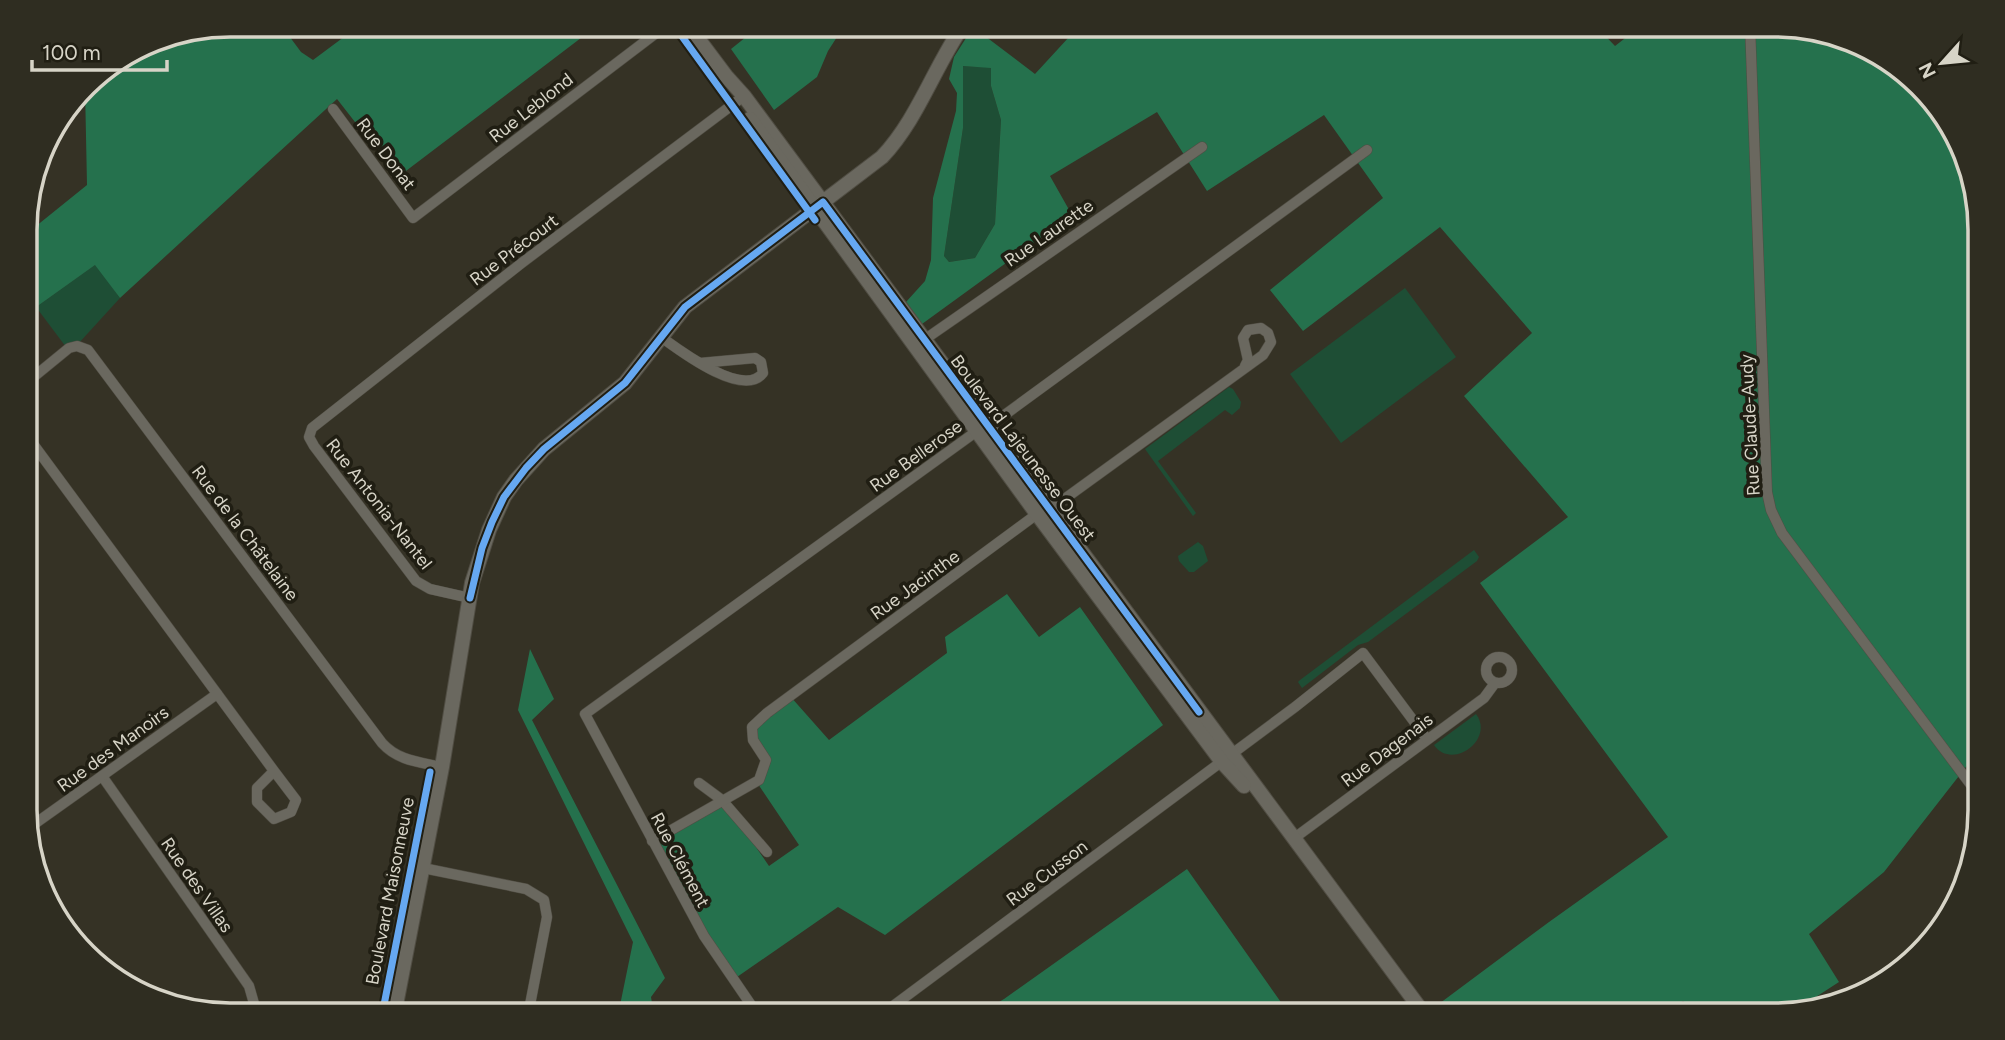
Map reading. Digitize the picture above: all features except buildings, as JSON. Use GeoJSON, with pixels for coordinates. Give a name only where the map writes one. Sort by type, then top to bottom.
{"type":"FeatureCollection","features":[{"type":"Feature","properties":{"kind":"street","name":"Rue Leblond"},"geometry":{"type":"LineString","coordinates":[[413,218],[651,37]]}},
{"type":"Feature","properties":{"kind":"street","name":"Boulevard Lajeunesse Ouest"},"geometry":{"type":"LineString","coordinates":[[697,37],[1043,512],[1227,758],[1289,833],[1416,1003]]}},
{"type":"Feature","properties":{"kind":"street","name":"Boulevard Maisonneuve"},"geometry":{"type":"LineString","coordinates":[[397,1003],[442,767],[470,598],[488,530],[505,497],[516,480],[544,449],[625,383],[691,302],[871,167],[896,141],[912,117],[956,37]]}},
{"type":"Feature","properties":{"kind":"street","name":"Rue Claude-Audy"},"geometry":{"type":"LineString","coordinates":[[1750,37],[1768,492],[1771,510],[1783,533],[1968,781]]}},
{"type":"Feature","properties":{"kind":"street","name":"Rue Précourt"},"geometry":{"type":"LineString","coordinates":[[309,434],[313,426],[339,405],[523,262],[741,99]]}},
{"type":"Feature","properties":{"kind":"street","name":"Rue Donat"},"geometry":{"type":"LineString","coordinates":[[333,109],[413,218]]}},
{"type":"Feature","properties":{"kind":"street","name":"Rue Laurette"},"geometry":{"type":"LineString","coordinates":[[919,343],[1202,147]]}},
{"type":"Feature","properties":{"kind":"street","name":"Rue Bellerose"},"geometry":{"type":"LineString","coordinates":[[585,714],[1367,150]]}},
{"type":"Feature","properties":{"kind":"street"},"geometry":{"type":"LineString","coordinates":[[661,337],[699,363],[722,375],[755,380],[763,373],[762,365],[755,358],[699,363]]}},
{"type":"Feature","properties":{"kind":"street","name":"Rue de la Châtelaine"},"geometry":{"type":"LineString","coordinates":[[37,374],[69,348],[77,346],[88,350],[382,743],[401,758],[442,767]]}},
{"type":"Feature","properties":{"kind":"street","name":"Rue Jacinthe"},"geometry":{"type":"LineString","coordinates":[[652,841],[759,780],[766,760],[753,740],[752,727],[767,713],[1245,366]]}},
{"type":"Feature","properties":{"kind":"street","name":"Rue Antonia-Nantel"},"geometry":{"type":"LineString","coordinates":[[309,434],[314,446],[416,580],[430,589],[470,598]]}},
{"type":"Feature","properties":{"kind":"street"},"geometry":{"type":"LineString","coordinates":[[37,449],[296,800],[291,813],[274,819],[257,802],[257,788],[274,771]]}},
{"type":"Feature","properties":{"kind":"street","name":"Rue Cusson"},"geometry":{"type":"LineString","coordinates":[[897,1003],[1227,758],[1363,653],[1427,740]]}},
{"type":"Feature","properties":{"kind":"street","name":"Rue Dagenais"},"geometry":{"type":"LineString","coordinates":[[1289,833],[1427,740],[1484,698],[1495,683]]}},
{"type":"Feature","properties":{"kind":"street","name":"Rue des Manoirs"},"geometry":{"type":"LineString","coordinates":[[37,822],[217,694]]}},
{"type":"Feature","properties":{"kind":"street","name":"Rue Clément"},"geometry":{"type":"LineString","coordinates":[[585,714],[704,936],[750,1003]]}},
{"type":"Feature","properties":{"kind":"street","name":"Rue des Villas"},"geometry":{"type":"LineString","coordinates":[[102,776],[249,986],[254,1003]]}},
{"type":"Feature","properties":{"kind":"street"},"geometry":{"type":"LineString","coordinates":[[699,783],[723,800],[767,852]]}},
{"type":"Feature","properties":{"kind":"street"},"geometry":{"type":"LineString","coordinates":[[423,868],[527,889],[544,900],[547,917],[530,1003]]}},
{"type":"Feature","properties":{"kind":"green space"},"geometry":{"type":"Polygon","coordinates":[[[217,37],[290,37],[301,52],[313,60],[344,37],[582,37],[398,177],[337,99],[120,298],[95,265],[37,306],[37,225],[87,185],[85,102],[123,69],[156,51],[180,43],[217,37]]]}},
{"type":"Feature","properties":{"kind":"green space"},"geometry":{"type":"Polygon","coordinates":[[[746,37],[837,37],[817,77],[774,110],[731,49],[746,37]]]}},
{"type":"Feature","properties":{"kind":"green space"},"geometry":{"type":"Polygon","coordinates":[[[967,37],[986,37],[1035,74],[1069,37],[1606,37],[1615,46],[1627,37],[1800,38],[1825,43],[1860,57],[1882,69],[1907,89],[1907,98],[1916,98],[1942,133],[1954,156],[1967,205],[1968,764],[1884,872],[1809,934],[1839,982],[1811,1000],[1788,1003],[1440,1003],[1668,837],[1480,583],[1568,517],[1464,396],[1532,333],[1440,227],[1303,331],[1270,290],[1383,198],[1324,115],[1207,191],[1157,112],[1050,176],[1072,215],[922,324],[906,302],[925,281],[931,260],[933,198],[956,111],[957,93],[949,79],[954,57],[967,37]],[[963,66],[963,128],[944,256],[949,262],[975,258],[995,224],[1001,120],[991,86],[991,68],[963,66]]]}},
{"type":"Feature","properties":{"kind":"green space"},"geometry":{"type":"Polygon","coordinates":[[[963,66],[991,67],[991,86],[1001,120],[995,224],[975,258],[949,262],[944,256],[963,128],[963,66]]]}},
{"type":"Feature","properties":{"kind":"green space"},"geometry":{"type":"Polygon","coordinates":[[[96,264],[120,298],[78,344],[66,347],[37,306],[96,264]]]}},
{"type":"Feature","properties":{"kind":"green space"},"geometry":{"type":"Polygon","coordinates":[[[1405,288],[1456,357],[1341,443],[1290,374],[1405,288]]]}},
{"type":"Feature","properties":{"kind":"green space"},"geometry":{"type":"Polygon","coordinates":[[[1229,387],[1241,402],[1240,408],[1232,415],[1225,410],[1158,461],[1196,513],[1193,516],[1145,449],[1229,387]]]}},
{"type":"Feature","properties":{"kind":"green space"},"geometry":{"type":"Polygon","coordinates":[[[1198,542],[1203,546],[1208,561],[1194,572],[1189,572],[1178,556],[1198,542]]]}},
{"type":"Feature","properties":{"kind":"green space"},"geometry":{"type":"Polygon","coordinates":[[[1474,550],[1479,557],[1477,561],[1302,688],[1298,682],[1300,680],[1474,550]]]}},
{"type":"Feature","properties":{"kind":"green space"},"geometry":{"type":"Polygon","coordinates":[[[1007,594],[1039,637],[1080,607],[1163,725],[885,935],[838,907],[737,977],[705,939],[652,841],[725,802],[769,866],[799,845],[756,781],[765,758],[753,728],[790,696],[829,740],[947,653],[945,637],[1007,594]]]}},
{"type":"Feature","properties":{"kind":"green space"},"geometry":{"type":"Polygon","coordinates":[[[530,649],[554,699],[532,720],[665,978],[651,997],[652,1003],[620,1003],[633,942],[518,710],[530,649]]]}},
{"type":"Feature","properties":{"kind":"green space"},"geometry":{"type":"Polygon","coordinates":[[[1476,714],[1480,733],[1469,749],[1451,755],[1434,745],[1476,714]]]}},
{"type":"Feature","properties":{"kind":"green space"},"geometry":{"type":"Polygon","coordinates":[[[1187,869],[1282,1003],[997,1003],[1187,869]]]}},
{"type":"Feature","properties":{"kind":"cycle path"},"geometry":{"type":"LineString","coordinates":[[682,37],[815,220]]}},
{"type":"Feature","properties":{"kind":"cycle path"},"geometry":{"type":"LineString","coordinates":[[470,598],[482,548],[492,522],[504,497],[526,468],[544,449],[625,383],[685,307],[823,202],[1199,712]]}},
{"type":"Feature","properties":{"kind":"cycle path"},"geometry":{"type":"LineString","coordinates":[[384,1003],[430,772]]}}]}
